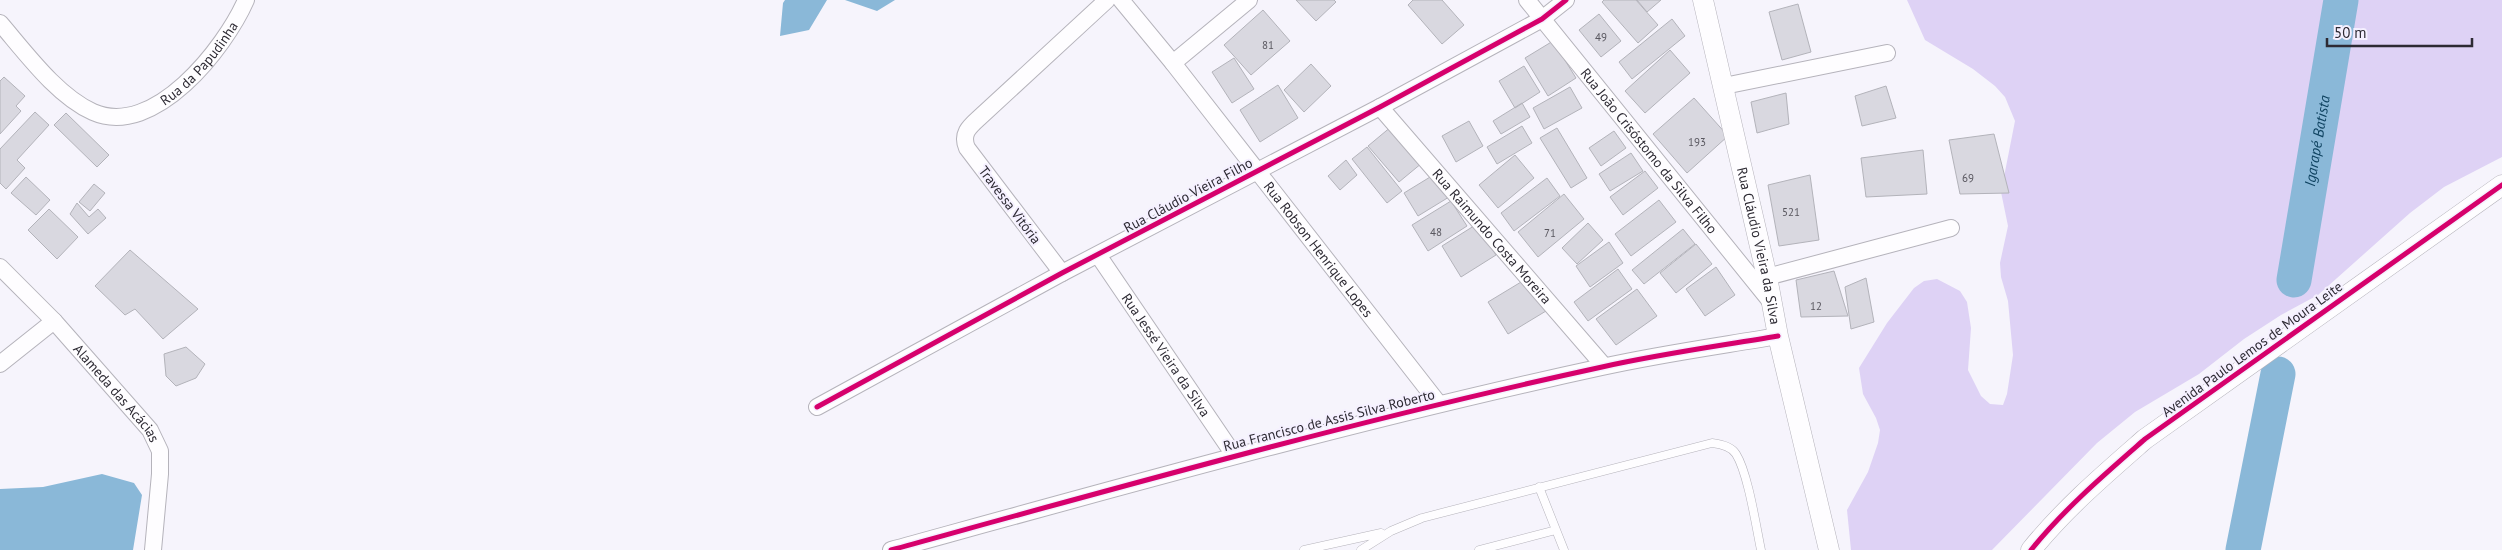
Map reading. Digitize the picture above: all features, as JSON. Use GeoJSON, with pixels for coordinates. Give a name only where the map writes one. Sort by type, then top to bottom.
{"type":"FeatureCollection","features":[{"type":"Feature","properties":{"kind":"street","name":"Rua da Papudinha"},"geometry":{"type":"LineString","coordinates":[[0,23],[43,72],[73,100],[94,112],[116,117],[139,112],[164,100],[192,78],[218,48],[246,0]]}},
{"type":"Feature","properties":{"kind":"street","name":"Travessa Vitória"},"geometry":{"type":"LineString","coordinates":[[1062,273],[967,148],[964,142],[964,134],[1107,0]]}},
{"type":"Feature","properties":{"kind":"street","name":"Rua Robson Henrique Lopes"},"geometry":{"type":"LineString","coordinates":[[1121,0],[1173,62],[1439,404]]}},
{"type":"Feature","properties":{"kind":"street"},"geometry":{"type":"LineString","coordinates":[[1173,62],[1249,0]]}},
{"type":"Feature","properties":{"kind":"street","name":"Rua João Crisóstomo da Silva Filho"},"geometry":{"type":"LineString","coordinates":[[1527,0],[1770,302]]}},
{"type":"Feature","properties":{"kind":"street","name":"Rua Cláudio Vieira Filho"},"geometry":{"type":"LineString","coordinates":[[817,407],[1062,273],[1380,107],[1542,19],[1566,0]]}},
{"type":"Feature","properties":{"kind":"street","name":"Rua Cláudio Vieira da Silva"},"geometry":{"type":"LineString","coordinates":[[1702,0],[1724,86],[1767,277],[1770,302],[1829,550]]}},
{"type":"Feature","properties":{"kind":"street"},"geometry":{"type":"LineString","coordinates":[[1724,86],[1887,53]]}},
{"type":"Feature","properties":{"kind":"street","name":"Rua Raimundo Costa Moreira"},"geometry":{"type":"LineString","coordinates":[[1380,107],[1604,366]]}},
{"type":"Feature","properties":{"kind":"street","name":"Avenida Paulo Lemos de Moura Leite"},"geometry":{"type":"LineString","coordinates":[[2031,550],[2049,528],[2093,483],[2145,439],[2502,185]]}},
{"type":"Feature","properties":{"kind":"street"},"geometry":{"type":"LineString","coordinates":[[1767,277],[1951,228]]}},
{"type":"Feature","properties":{"kind":"street","name":"Rua Jessé Vieira da Silva"},"geometry":{"type":"LineString","coordinates":[[1098,255],[1234,455]]}},
{"type":"Feature","properties":{"kind":"street","name":"Alameda das Acácias"},"geometry":{"type":"LineString","coordinates":[[0,267],[54,320],[150,430],[160,451],[160,474],[153,550]]}},
{"type":"Feature","properties":{"kind":"street"},"geometry":{"type":"LineString","coordinates":[[0,364],[54,320]]}},
{"type":"Feature","properties":{"kind":"street","name":"Rua Francisco de Assis Silva Roberto"},"geometry":{"type":"LineString","coordinates":[[891,550],[1234,455],[1439,404],[1604,366],[1778,336]]}},
{"type":"Feature","properties":{"kind":"lane"},"geometry":{"type":"LineString","coordinates":[[1361,550],[1391,531],[1422,518],[1712,443],[1730,447],[1737,454],[1747,486],[1761,550]]}},
{"type":"Feature","properties":{"kind":"lane"},"geometry":{"type":"LineString","coordinates":[[1539,487],[1564,550]]}},
{"type":"Feature","properties":{"kind":"lane"},"geometry":{"type":"LineString","coordinates":[[1479,550],[1556,530]]}},
{"type":"Feature","properties":{"kind":"lane"},"geometry":{"type":"LineString","coordinates":[[1304,550],[1391,531]]}},
{"type":"Feature","properties":{"kind":"shaded area"},"geometry":{"type":"Polygon","coordinates":[[[1907,0],[2502,0],[2502,157],[2444,187],[2410,213],[2318,295],[2281,315],[2244,339],[2199,374],[2135,412],[2097,443],[1992,550],[1851,550],[1847,510],[1868,472],[1878,443],[1880,430],[1876,418],[1863,394],[1859,368],[1887,323],[1914,288],[1924,281],[1937,279],[1960,291],[1967,302],[1971,328],[1968,370],[1981,396],[1990,404],[2003,405],[2007,394],[2013,355],[2008,301],[2001,277],[2000,263],[2008,226],[2001,192],[2015,121],[2005,97],[1995,86],[1973,69],[1925,40],[1907,0]]]}},
{"type":"Feature","properties":{"kind":"water"},"geometry":{"type":"Polygon","coordinates":[[[785,0],[827,0],[809,30],[780,36],[783,3],[785,0]]]}},
{"type":"Feature","properties":{"kind":"water"},"geometry":{"type":"Polygon","coordinates":[[[845,0],[895,0],[877,11],[845,0]]]}},
{"type":"Feature","properties":{"kind":"water"},"geometry":{"type":"Polygon","coordinates":[[[102,474],[134,483],[142,495],[133,550],[0,550],[0,489],[43,487],[102,474]]]}},
{"type":"Feature","properties":{"kind":"building"},"geometry":{"type":"Polygon","coordinates":[[[1296,0],[1334,0],[1336,2],[1316,21],[1296,0]]]}},
{"type":"Feature","properties":{"kind":"building"},"geometry":{"type":"Polygon","coordinates":[[[1413,0],[1442,0],[1464,25],[1442,44],[1408,5],[1413,0]]]}},
{"type":"Feature","properties":{"kind":"building"},"geometry":{"type":"Polygon","coordinates":[[[1604,0],[1636,0],[1658,25],[1638,43],[1602,2],[1604,0]]]}},
{"type":"Feature","properties":{"kind":"building"},"geometry":{"type":"Polygon","coordinates":[[[1637,0],[1661,0],[1647,12],[1637,0]]]}},
{"type":"Feature","properties":{"kind":"building"},"geometry":{"type":"Polygon","coordinates":[[[1798,4],[1811,52],[1782,60],[1769,12],[1798,4]]]}},
{"type":"Feature","properties":{"kind":"building"},"geometry":{"type":"Polygon","coordinates":[[[1263,10],[1290,41],[1251,75],[1224,45],[1263,10]]]}},
{"type":"Feature","properties":{"kind":"building"},"geometry":{"type":"Polygon","coordinates":[[[1599,14],[1621,41],[1601,57],[1579,30],[1599,14]]]}},
{"type":"Feature","properties":{"kind":"building"},"geometry":{"type":"Polygon","coordinates":[[[1672,19],[1685,36],[1632,79],[1619,62],[1672,19]]]}},
{"type":"Feature","properties":{"kind":"building"},"geometry":{"type":"Polygon","coordinates":[[[1553,41],[1576,78],[1548,96],[1525,58],[1553,41]]]}},
{"type":"Feature","properties":{"kind":"building"},"geometry":{"type":"Polygon","coordinates":[[[1670,50],[1690,73],[1645,113],[1625,91],[1670,50]]]}},
{"type":"Feature","properties":{"kind":"building"},"geometry":{"type":"Polygon","coordinates":[[[1234,58],[1254,89],[1232,103],[1212,72],[1234,58]]]}},
{"type":"Feature","properties":{"kind":"building"},"geometry":{"type":"Polygon","coordinates":[[[1311,64],[1331,86],[1304,112],[1284,90],[1311,64]]]}},
{"type":"Feature","properties":{"kind":"building"},"geometry":{"type":"Polygon","coordinates":[[[1524,66],[1540,92],[1515,108],[1499,81],[1524,66]]]}},
{"type":"Feature","properties":{"kind":"building"},"geometry":{"type":"Polygon","coordinates":[[[4,77],[25,96],[16,106],[21,111],[0,134],[0,81],[4,77]]]}},
{"type":"Feature","properties":{"kind":"building"},"geometry":{"type":"Polygon","coordinates":[[[1278,85],[1298,118],[1260,142],[1240,110],[1278,85]]]}},
{"type":"Feature","properties":{"kind":"building"},"geometry":{"type":"Polygon","coordinates":[[[1886,86],[1896,118],[1862,126],[1855,96],[1886,86]]]}},
{"type":"Feature","properties":{"kind":"building"},"geometry":{"type":"Polygon","coordinates":[[[1570,87],[1582,108],[1544,129],[1533,108],[1570,87]]]}},
{"type":"Feature","properties":{"kind":"building"},"geometry":{"type":"Polygon","coordinates":[[[1786,93],[1789,124],[1757,133],[1751,102],[1786,93]]]}},
{"type":"Feature","properties":{"kind":"building"},"geometry":{"type":"Polygon","coordinates":[[[1694,98],[1728,136],[1687,173],[1653,134],[1694,98]]]}},
{"type":"Feature","properties":{"kind":"building"},"geometry":{"type":"Polygon","coordinates":[[[1522,103],[1530,117],[1501,134],[1493,121],[1522,103]]]}},
{"type":"Feature","properties":{"kind":"building"},"geometry":{"type":"Polygon","coordinates":[[[35,112],[49,125],[17,160],[25,168],[6,189],[0,183],[0,149],[35,112]]]}},
{"type":"Feature","properties":{"kind":"building"},"geometry":{"type":"Polygon","coordinates":[[[66,113],[109,155],[97,167],[54,125],[66,113]]]}},
{"type":"Feature","properties":{"kind":"building"},"geometry":{"type":"Polygon","coordinates":[[[1469,121],[1483,146],[1456,162],[1442,136],[1469,121]]]}},
{"type":"Feature","properties":{"kind":"building"},"geometry":{"type":"Polygon","coordinates":[[[1392,126],[1422,163],[1399,182],[1368,146],[1392,126]]]}},
{"type":"Feature","properties":{"kind":"building"},"geometry":{"type":"Polygon","coordinates":[[[1522,126],[1532,143],[1497,164],[1487,147],[1522,126]]]}},
{"type":"Feature","properties":{"kind":"building"},"geometry":{"type":"Polygon","coordinates":[[[1557,128],[1587,178],[1571,188],[1540,138],[1557,128]]]}},
{"type":"Feature","properties":{"kind":"building"},"geometry":{"type":"Polygon","coordinates":[[[1614,131],[1626,148],[1601,166],[1589,148],[1614,131]]]}},
{"type":"Feature","properties":{"kind":"building"},"geometry":{"type":"Polygon","coordinates":[[[1994,134],[2009,193],[1960,194],[1949,140],[1994,134]]]}},
{"type":"Feature","properties":{"kind":"building"},"geometry":{"type":"Polygon","coordinates":[[[1367,147],[1402,191],[1387,203],[1352,159],[1367,147]]]}},
{"type":"Feature","properties":{"kind":"building"},"geometry":{"type":"Polygon","coordinates":[[[1923,150],[1927,194],[1866,197],[1861,158],[1923,150]]]}},
{"type":"Feature","properties":{"kind":"building"},"geometry":{"type":"Polygon","coordinates":[[[1631,153],[1643,171],[1610,191],[1599,174],[1631,153]]]}},
{"type":"Feature","properties":{"kind":"building"},"geometry":{"type":"Polygon","coordinates":[[[1515,155],[1534,178],[1498,208],[1479,185],[1515,155]]]}},
{"type":"Feature","properties":{"kind":"building"},"geometry":{"type":"Polygon","coordinates":[[[1346,160],[1357,175],[1340,190],[1328,176],[1346,160]]]}},
{"type":"Feature","properties":{"kind":"building"},"geometry":{"type":"Polygon","coordinates":[[[1645,171],[1658,188],[1623,215],[1610,197],[1645,171]]]}},
{"type":"Feature","properties":{"kind":"building"},"geometry":{"type":"Polygon","coordinates":[[[1435,174],[1449,197],[1418,216],[1404,193],[1435,174]]]}},
{"type":"Feature","properties":{"kind":"building"},"geometry":{"type":"Polygon","coordinates":[[[1810,175],[1819,240],[1779,246],[1768,185],[1810,175]]]}},
{"type":"Feature","properties":{"kind":"building"},"geometry":{"type":"Polygon","coordinates":[[[26,177],[50,200],[36,215],[11,193],[26,177]]]}},
{"type":"Feature","properties":{"kind":"building"},"geometry":{"type":"Polygon","coordinates":[[[1547,178],[1560,196],[1514,231],[1501,213],[1547,178]]]}},
{"type":"Feature","properties":{"kind":"building"},"geometry":{"type":"Polygon","coordinates":[[[94,184],[105,193],[90,211],[79,202],[94,184]]]}},
{"type":"Feature","properties":{"kind":"building"},"geometry":{"type":"Polygon","coordinates":[[[1564,194],[1584,219],[1538,257],[1518,232],[1564,194]]]}},
{"type":"Feature","properties":{"kind":"building"},"geometry":{"type":"Polygon","coordinates":[[[1659,200],[1676,222],[1631,256],[1615,234],[1659,200]]]}},
{"type":"Feature","properties":{"kind":"building"},"geometry":{"type":"Polygon","coordinates":[[[1451,201],[1467,226],[1428,251],[1412,225],[1451,201]]]}},
{"type":"Feature","properties":{"kind":"building"},"geometry":{"type":"Polygon","coordinates":[[[77,203],[89,217],[98,209],[106,218],[88,234],[70,214],[77,203]]]}},
{"type":"Feature","properties":{"kind":"building"},"geometry":{"type":"Polygon","coordinates":[[[49,209],[78,237],[57,259],[28,230],[49,209]]]}},
{"type":"Feature","properties":{"kind":"building"},"geometry":{"type":"Polygon","coordinates":[[[1588,223],[1603,240],[1577,264],[1562,248],[1588,223]]]}},
{"type":"Feature","properties":{"kind":"building"},"geometry":{"type":"Polygon","coordinates":[[[1477,224],[1496,255],[1461,277],[1442,246],[1477,224]]]}},
{"type":"Feature","properties":{"kind":"building"},"geometry":{"type":"Polygon","coordinates":[[[1683,229],[1695,244],[1644,284],[1632,270],[1683,229]]]}},
{"type":"Feature","properties":{"kind":"building"},"geometry":{"type":"Polygon","coordinates":[[[1609,242],[1623,263],[1590,287],[1576,266],[1609,242]]]}},
{"type":"Feature","properties":{"kind":"building"},"geometry":{"type":"Polygon","coordinates":[[[1696,244],[1712,264],[1676,293],[1660,273],[1696,244]]]}},
{"type":"Feature","properties":{"kind":"building"},"geometry":{"type":"Polygon","coordinates":[[[130,250],[198,309],[163,339],[135,309],[125,315],[95,286],[130,250]]]}},
{"type":"Feature","properties":{"kind":"building"},"geometry":{"type":"Polygon","coordinates":[[[1716,267],[1735,295],[1705,316],[1686,289],[1716,267]]]}},
{"type":"Feature","properties":{"kind":"building"},"geometry":{"type":"Polygon","coordinates":[[[1618,269],[1632,289],[1588,321],[1574,302],[1618,269]]]}},
{"type":"Feature","properties":{"kind":"building"},"geometry":{"type":"Polygon","coordinates":[[[1834,271],[1848,316],[1801,317],[1796,280],[1834,271]]]}},
{"type":"Feature","properties":{"kind":"building"},"geometry":{"type":"Polygon","coordinates":[[[1866,278],[1874,322],[1851,329],[1845,287],[1866,278]]]}},
{"type":"Feature","properties":{"kind":"building"},"geometry":{"type":"Polygon","coordinates":[[[1526,279],[1546,311],[1508,334],[1488,302],[1526,279]]]}},
{"type":"Feature","properties":{"kind":"building"},"geometry":{"type":"Polygon","coordinates":[[[1637,289],[1657,316],[1616,345],[1596,319],[1637,289]]]}},
{"type":"Feature","properties":{"kind":"building"},"geometry":{"type":"Polygon","coordinates":[[[186,347],[205,364],[196,378],[176,386],[166,376],[164,354],[186,347]]]}},
{"type":"Feature","properties":{"kind":"waterway","name":"Igarapé Batista"},"geometry":{"type":"LineString","coordinates":[[2294,280],[2341,0]]}},
{"type":"Feature","properties":{"kind":"waterway","name":"Igarapé Batista"},"geometry":{"type":"LineString","coordinates":[[2243,550],[2278,374]]}},
{"type":"Feature","properties":{"kind":"cycle path"},"geometry":{"type":"LineString","coordinates":[[817,407],[1062,273],[1380,107],[1542,19],[1566,0]]}},
{"type":"Feature","properties":{"kind":"cycle path"},"geometry":{"type":"LineString","coordinates":[[2031,550],[2071,506],[2145,439],[2502,185]]}},
{"type":"Feature","properties":{"kind":"cycle path"},"geometry":{"type":"LineString","coordinates":[[891,550],[1068,501],[1423,408],[1624,362],[1778,336]]}}]}
